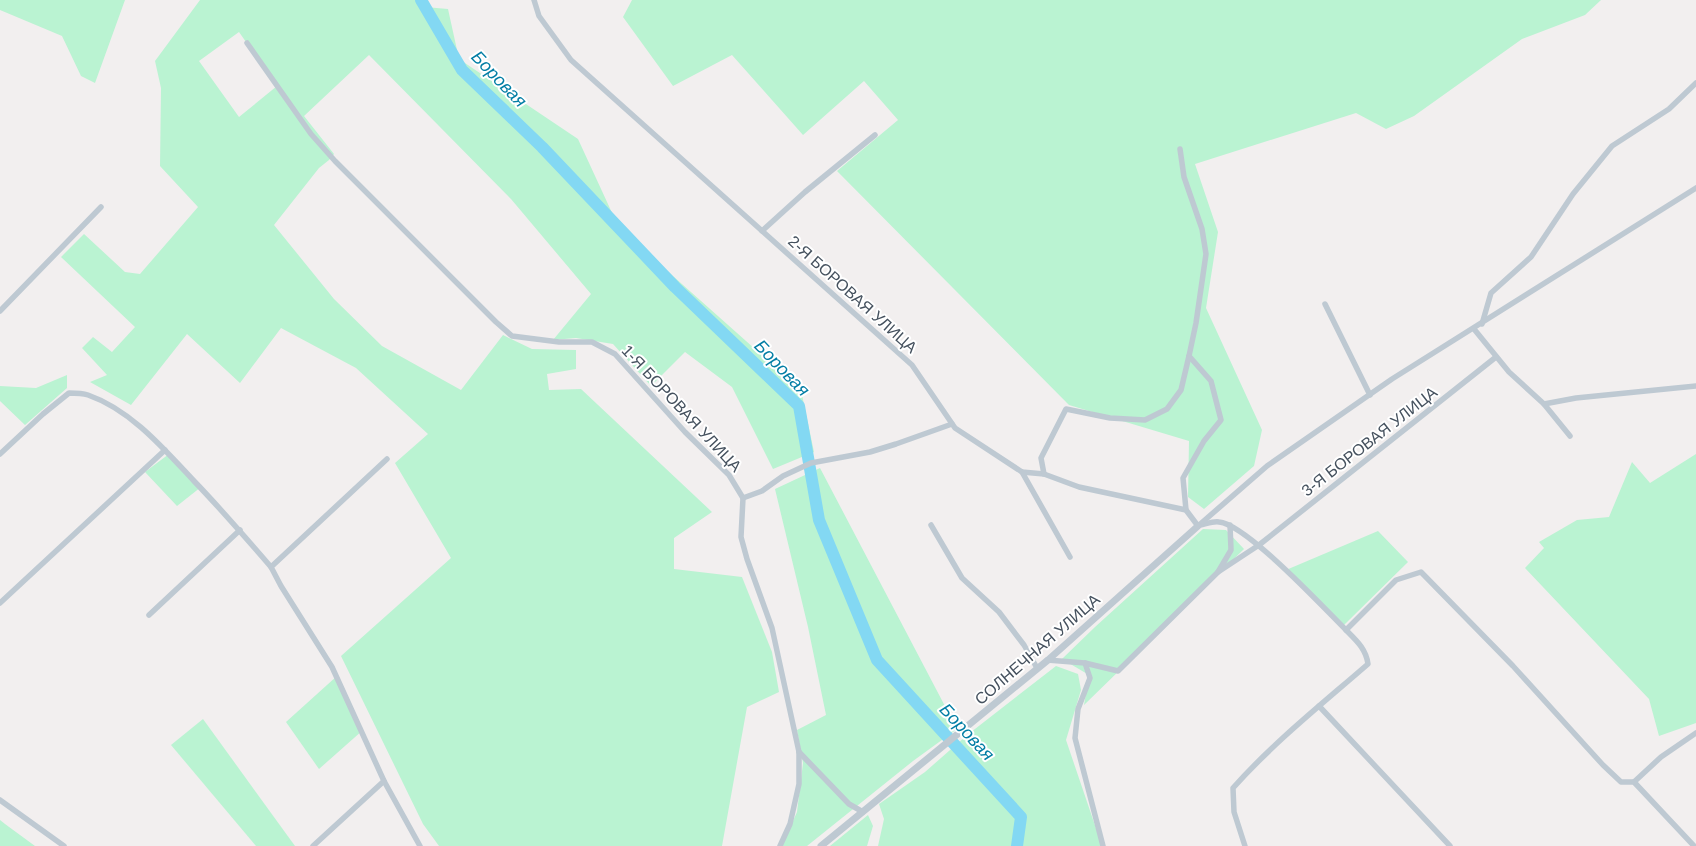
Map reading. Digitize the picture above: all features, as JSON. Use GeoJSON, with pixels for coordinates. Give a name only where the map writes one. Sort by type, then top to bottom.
{"type":"FeatureCollection","features":[{"type":"Feature","properties":{"kind":"street","name":"2-Я БОРОВАЯ УЛИЦА"},"geometry":{"type":"LineString","coordinates":[[534,0],[538,16],[571,60],[912,365],[954,428],[1022,472],[1044,474],[1079,487],[1186,510]]}},
{"type":"Feature","properties":{"kind":"street","name":"1-Я БОРОВАЯ УЛИЦА"},"geometry":{"type":"LineString","coordinates":[[247,43],[311,134],[335,161],[496,322],[512,336],[560,342],[592,342],[615,354],[685,432],[729,475],[743,498]]}},
{"type":"Feature","properties":{"kind":"street"},"geometry":{"type":"LineString","coordinates":[[1482,324],[1491,293],[1531,257],[1573,194],[1612,146],[1669,109],[1696,83]]}},
{"type":"Feature","properties":{"kind":"street"},"geometry":{"type":"LineString","coordinates":[[762,231],[805,192],[875,135]]}},
{"type":"Feature","properties":{"kind":"street"},"geometry":{"type":"LineString","coordinates":[[1044,474],[1041,458],[1066,409],[1110,418],[1146,420],[1167,409],[1181,390],[1196,322],[1206,254],[1202,229],[1184,177],[1180,149]]}},
{"type":"Feature","properties":{"kind":"street"},"geometry":{"type":"LineString","coordinates":[[1198,526],[1267,466],[1370,395],[1696,188]]}},
{"type":"Feature","properties":{"kind":"street"},"geometry":{"type":"LineString","coordinates":[[0,311],[101,206]]}},
{"type":"Feature","properties":{"kind":"street"},"geometry":{"type":"LineString","coordinates":[[1325,304],[1370,395]]}},
{"type":"Feature","properties":{"kind":"street"},"geometry":{"type":"LineString","coordinates":[[1474,329],[1496,358],[1544,404],[1570,436]]}},
{"type":"Feature","properties":{"kind":"street"},"geometry":{"type":"LineString","coordinates":[[1189,356],[1211,381],[1221,420],[1204,441],[1183,478],[1186,510],[1198,526]]}},
{"type":"Feature","properties":{"kind":"street","name":"3-Я БОРОВАЯ УЛИЦА"},"geometry":{"type":"LineString","coordinates":[[1218,572],[1259,545],[1496,358]]}},
{"type":"Feature","properties":{"kind":"street"},"geometry":{"type":"LineString","coordinates":[[1544,404],[1576,398],[1696,386]]}},
{"type":"Feature","properties":{"kind":"street"},"geometry":{"type":"LineString","coordinates":[[0,454],[69,392],[86,394],[103,401],[129,418],[165,450],[240,530],[271,567],[332,667],[384,781],[420,846]]}},
{"type":"Feature","properties":{"kind":"street"},"geometry":{"type":"LineString","coordinates":[[780,846],[790,824],[799,784],[799,752],[772,628],[746,559],[741,536],[743,498],[762,491],[783,476],[811,463],[870,452],[952,424]]}},
{"type":"Feature","properties":{"kind":"street"},"geometry":{"type":"LineString","coordinates":[[0,604],[165,450]]}},
{"type":"Feature","properties":{"kind":"street"},"geometry":{"type":"LineString","coordinates":[[271,567],[387,459]]}},
{"type":"Feature","properties":{"kind":"street"},"geometry":{"type":"LineString","coordinates":[[1022,472],[1070,557]]}},
{"type":"Feature","properties":{"kind":"street"},"geometry":{"type":"LineString","coordinates":[[1198,526],[1218,522],[1230,525],[1259,545],[1360,644],[1367,655],[1368,664],[1319,706],[1232,788],[1234,812],[1246,846]]}},
{"type":"Feature","properties":{"kind":"street"},"geometry":{"type":"LineString","coordinates":[[931,524],[962,578],[999,612],[1024,645],[1037,668]]}},
{"type":"Feature","properties":{"kind":"street"},"geometry":{"type":"LineString","coordinates":[[1047,660],[1085,663],[1118,671],[1218,572],[1231,550],[1230,525]]}},
{"type":"Feature","properties":{"kind":"street","name":"СОЛНЕЧНАЯ УЛИЦА"},"geometry":{"type":"LineString","coordinates":[[822,846],[1047,660],[1198,526]]}},
{"type":"Feature","properties":{"kind":"street"},"geometry":{"type":"LineString","coordinates":[[149,615],[240,530]]}},
{"type":"Feature","properties":{"kind":"street"},"geometry":{"type":"LineString","coordinates":[[1346,630],[1396,580],[1421,572],[1513,666],[1603,765],[1621,782],[1634,782],[1661,757],[1696,733]]}},
{"type":"Feature","properties":{"kind":"street"},"geometry":{"type":"LineString","coordinates":[[1085,663],[1090,678],[1078,709],[1075,738],[1104,846]]}},
{"type":"Feature","properties":{"kind":"street"},"geometry":{"type":"LineString","coordinates":[[1319,706],[1450,846]]}},
{"type":"Feature","properties":{"kind":"street"},"geometry":{"type":"LineString","coordinates":[[799,752],[849,804],[863,812]]}},
{"type":"Feature","properties":{"kind":"street"},"geometry":{"type":"LineString","coordinates":[[313,846],[384,781]]}},
{"type":"Feature","properties":{"kind":"street"},"geometry":{"type":"LineString","coordinates":[[1634,782],[1694,846]]}},
{"type":"Feature","properties":{"kind":"street"},"geometry":{"type":"LineString","coordinates":[[0,800],[64,846]]}},
{"type":"Feature","properties":{"kind":"green space"},"geometry":{"type":"Polygon","coordinates":[[[0,0],[125,0],[95,83],[81,76],[62,36],[0,10],[0,0]]]}},
{"type":"Feature","properties":{"kind":"green space"},"geometry":{"type":"Polygon","coordinates":[[[200,0],[422,0],[425,7],[448,9],[459,59],[578,139],[619,228],[801,390],[814,452],[773,469],[732,387],[685,352],[651,386],[613,344],[576,338],[553,340],[591,294],[511,199],[369,55],[304,116],[334,154],[319,168],[274,225],[334,299],[382,346],[461,390],[503,335],[532,349],[576,350],[576,369],[547,374],[549,390],[581,389],[712,512],[674,538],[674,569],[742,577],[772,652],[779,692],[747,707],[722,846],[439,846],[423,824],[341,656],[451,558],[395,463],[428,434],[356,368],[281,328],[240,383],[187,334],[131,405],[90,382],[107,375],[82,348],[93,337],[112,352],[135,327],[61,257],[84,234],[125,272],[140,274],[198,207],[160,166],[161,88],[155,61],[200,0]],[[239,32],[199,61],[239,117],[277,86],[239,32]]]}},
{"type":"Feature","properties":{"kind":"green space"},"geometry":{"type":"Polygon","coordinates":[[[632,0],[1601,0],[1585,15],[1522,39],[1414,116],[1386,129],[1356,113],[1195,164],[1218,232],[1206,308],[1262,430],[1254,466],[1204,509],[1188,497],[1189,441],[1069,405],[837,171],[898,120],[864,81],[803,135],[732,55],[673,86],[623,17],[632,0]]]}},
{"type":"Feature","properties":{"kind":"green space"},"geometry":{"type":"Polygon","coordinates":[[[67,375],[67,388],[25,425],[0,401],[0,386],[36,388],[67,375]]]}},
{"type":"Feature","properties":{"kind":"green space"},"geometry":{"type":"Polygon","coordinates":[[[169,454],[201,487],[177,506],[145,472],[169,454]]]}},
{"type":"Feature","properties":{"kind":"green space"},"geometry":{"type":"Polygon","coordinates":[[[1696,454],[1696,723],[1659,736],[1649,699],[1525,568],[1544,548],[1539,542],[1577,520],[1609,517],[1632,462],[1650,483],[1696,454]]]}},
{"type":"Feature","properties":{"kind":"green space"},"geometry":{"type":"Polygon","coordinates":[[[820,468],[957,729],[913,761],[807,846],[782,846],[797,812],[803,763],[797,730],[826,715],[808,627],[775,489],[820,468]]]}},
{"type":"Feature","properties":{"kind":"green space"},"geometry":{"type":"Polygon","coordinates":[[[1203,529],[1226,530],[1244,549],[1084,705],[1089,675],[1062,659],[1203,529]]]}},
{"type":"Feature","properties":{"kind":"green space"},"geometry":{"type":"Polygon","coordinates":[[[1378,531],[1408,562],[1344,625],[1286,570],[1378,531]]]}},
{"type":"Feature","properties":{"kind":"green space"},"geometry":{"type":"Polygon","coordinates":[[[1056,666],[1078,674],[1081,690],[1066,740],[1102,846],[878,846],[884,819],[879,804],[925,772],[966,736],[1056,666]]]}},
{"type":"Feature","properties":{"kind":"green space"},"geometry":{"type":"Polygon","coordinates":[[[337,676],[363,730],[319,769],[286,722],[337,676]]]}},
{"type":"Feature","properties":{"kind":"green space"},"geometry":{"type":"Polygon","coordinates":[[[203,719],[295,846],[256,846],[171,745],[203,719]]]}},
{"type":"Feature","properties":{"kind":"green space"},"geometry":{"type":"Polygon","coordinates":[[[868,815],[873,826],[867,846],[830,846],[868,815]]]}},
{"type":"Feature","properties":{"kind":"green space"},"geometry":{"type":"Polygon","coordinates":[[[0,820],[5,824],[35,846],[0,846],[0,820]]]}},
{"type":"Feature","properties":{"kind":"waterway","name":"Боровая"},"geometry":{"type":"LineString","coordinates":[[421,0],[462,70],[542,147],[675,287],[799,406],[819,520],[877,660],[1021,817],[1017,846]]}}]}
